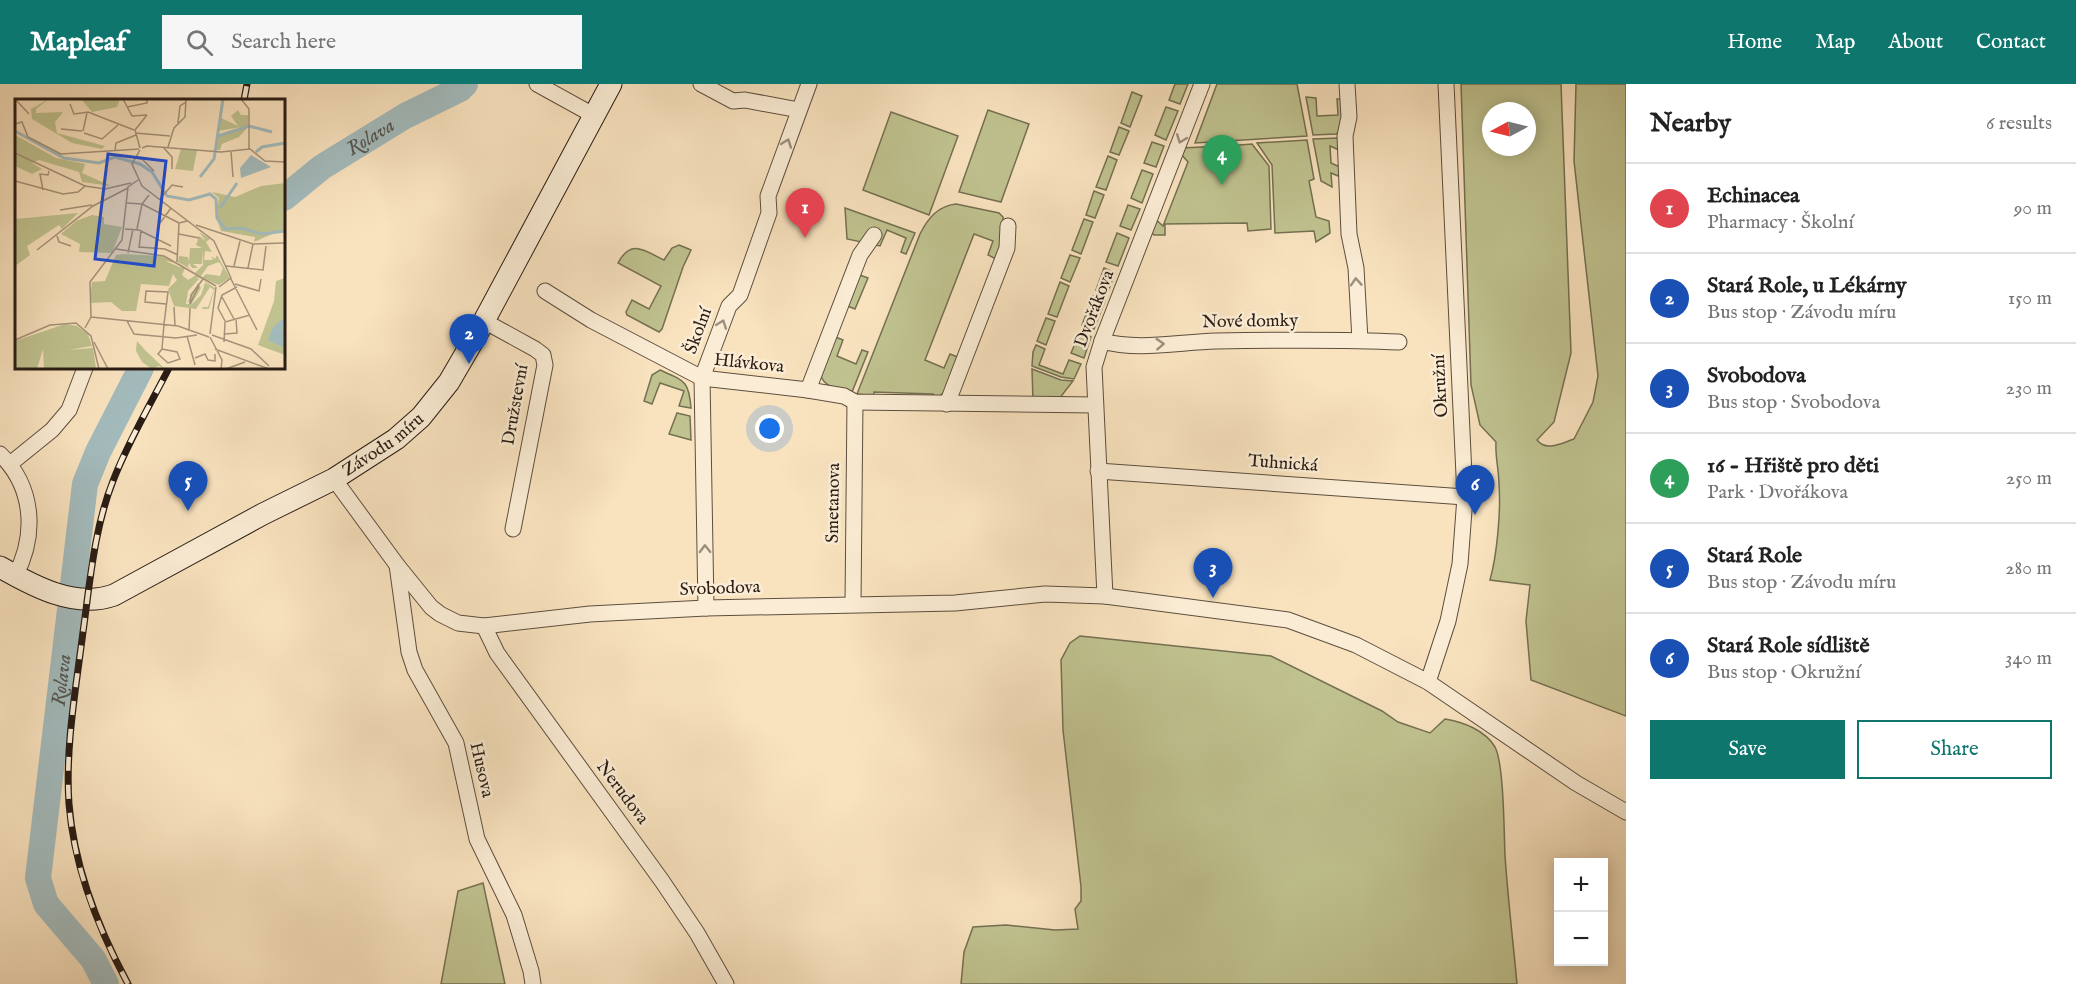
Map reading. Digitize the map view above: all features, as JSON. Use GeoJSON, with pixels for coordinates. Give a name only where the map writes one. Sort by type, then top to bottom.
{"type":"FeatureCollection","features":[{"type":"Feature","properties":{"kind":"main road","name":"Závodu míru"},"geometry":{"type":"LineString","coordinates":[[8,571],[45,591],[81,598],[102,599],[114,595],[263,514],[334,480],[396,439],[421,417],[449,382],[611,84]]}},
{"type":"Feature","properties":{"kind":"street"},"geometry":{"type":"LineString","coordinates":[[537,84],[595,116]]}},
{"type":"Feature","properties":{"kind":"street"},"geometry":{"type":"LineString","coordinates":[[701,84],[734,101],[745,100],[799,110]]}},
{"type":"Feature","properties":{"kind":"street","name":"Školní"},"geometry":{"type":"LineString","coordinates":[[706,608],[702,378],[729,306],[740,295],[769,213],[768,196],[809,84]]}},
{"type":"Feature","properties":{"kind":"street","name":"Dvořákova"},"geometry":{"type":"LineString","coordinates":[[1105,596],[1094,367],[1202,84]]}},
{"type":"Feature","properties":{"kind":"street"},"geometry":{"type":"LineString","coordinates":[[1347,84],[1349,117],[1345,136],[1349,223],[1356,268],[1360,340]]}},
{"type":"Feature","properties":{"kind":"street","name":"Okružní"},"geometry":{"type":"LineString","coordinates":[[1428,682],[1448,621],[1460,564],[1466,496],[1446,84]]}},
{"type":"Feature","properties":{"kind":"street"},"geometry":{"type":"LineString","coordinates":[[946,404],[1007,248],[1008,226]]}},
{"type":"Feature","properties":{"kind":"street"},"geometry":{"type":"LineString","coordinates":[[808,390],[860,255],[874,235]]}},
{"type":"Feature","properties":{"kind":"street","name":"Hlávkova"},"geometry":{"type":"LineString","coordinates":[[545,291],[591,320],[702,378],[808,390],[844,396],[855,402],[1095,405]]}},
{"type":"Feature","properties":{"kind":"street","name":"Družstevní"},"geometry":{"type":"LineString","coordinates":[[484,321],[535,349],[543,355],[545,366],[513,529]]}},
{"type":"Feature","properties":{"kind":"street","name":"Nové domky"},"geometry":{"type":"LineString","coordinates":[[1102,341],[1120,346],[1215,341],[1399,342]]}},
{"type":"Feature","properties":{"kind":"street"},"geometry":{"type":"LineString","coordinates":[[8,571],[22,563],[30,527],[26,499],[5,459],[52,430],[69,410],[85,369]]}},
{"type":"Feature","properties":{"kind":"street","name":"Smetanova"},"geometry":{"type":"LineString","coordinates":[[853,604],[855,402]]}},
{"type":"Feature","properties":{"kind":"street","name":"Tuhnická"},"geometry":{"type":"LineString","coordinates":[[1098,471],[1466,496]]}},
{"type":"Feature","properties":{"kind":"street","name":"Svobodova"},"geometry":{"type":"LineString","coordinates":[[334,480],[431,607],[458,623],[484,626],[590,614],[706,608],[955,603],[1046,594],[1105,596],[1288,620],[1356,645],[1428,682],[1576,783],[1626,812]]}},
{"type":"Feature","properties":{"kind":"street","name":"Husova"},"geometry":{"type":"LineString","coordinates":[[397,565],[409,652],[416,670],[456,743],[477,839],[514,915],[531,971],[532,984]]}},
{"type":"Feature","properties":{"kind":"street","name":"Nerudova"},"geometry":{"type":"LineString","coordinates":[[484,626],[497,653],[698,933],[726,984]]}},
{"type":"Feature","properties":{"kind":"green space"},"geometry":{"type":"Polygon","coordinates":[[[1175,84],[1188,84],[1180,104],[1169,100],[1175,84]]]}},
{"type":"Feature","properties":{"kind":"green space"},"geometry":{"type":"Polygon","coordinates":[[[1217,84],[1297,84],[1307,136],[1195,143],[1217,84]]]}},
{"type":"Feature","properties":{"kind":"green space"},"geometry":{"type":"Polygon","coordinates":[[[1461,84],[1561,84],[1571,353],[1554,422],[1537,440],[1549,446],[1574,439],[1593,402],[1598,376],[1574,161],[1576,84],[1626,84],[1626,716],[1531,680],[1526,621],[1530,585],[1490,580],[1499,520],[1499,479],[1496,442],[1480,425],[1471,385],[1461,84]]]}},
{"type":"Feature","properties":{"kind":"green space"},"geometry":{"type":"Polygon","coordinates":[[[1132,92],[1142,96],[1130,127],[1121,123],[1132,92]]]}},
{"type":"Feature","properties":{"kind":"green space"},"geometry":{"type":"Polygon","coordinates":[[[1306,97],[1316,98],[1317,116],[1338,115],[1337,99],[1344,99],[1341,131],[1336,134],[1313,135],[1306,97]]]}},
{"type":"Feature","properties":{"kind":"green space"},"geometry":{"type":"Polygon","coordinates":[[[1166,107],[1178,111],[1166,140],[1155,135],[1166,107]]]}},
{"type":"Feature","properties":{"kind":"green space"},"geometry":{"type":"Polygon","coordinates":[[[988,110],[1029,124],[1001,202],[959,192],[988,110]]]}},
{"type":"Feature","properties":{"kind":"green space"},"geometry":{"type":"Polygon","coordinates":[[[891,112],[958,136],[929,215],[863,190],[891,112]]]}},
{"type":"Feature","properties":{"kind":"green space"},"geometry":{"type":"Polygon","coordinates":[[[1119,127],[1129,131],[1119,155],[1110,152],[1119,127]]]}},
{"type":"Feature","properties":{"kind":"green space"},"geometry":{"type":"Polygon","coordinates":[[[1339,138],[1339,150],[1330,146],[1331,163],[1342,168],[1343,178],[1331,173],[1332,187],[1321,181],[1313,139],[1339,138]]]}},
{"type":"Feature","properties":{"kind":"green space"},"geometry":{"type":"Polygon","coordinates":[[[1307,140],[1314,179],[1309,181],[1316,217],[1329,221],[1330,233],[1316,242],[1314,231],[1275,233],[1272,165],[1257,143],[1307,140]]]}},
{"type":"Feature","properties":{"kind":"green space"},"geometry":{"type":"Polygon","coordinates":[[[1152,142],[1164,146],[1156,167],[1144,163],[1152,142]]]}},
{"type":"Feature","properties":{"kind":"green space"},"geometry":{"type":"Polygon","coordinates":[[[1252,144],[1269,166],[1271,229],[1248,231],[1247,223],[1165,224],[1165,235],[1154,235],[1151,232],[1154,218],[1163,226],[1188,162],[1180,153],[1181,148],[1223,146],[1224,158],[1228,159],[1227,146],[1252,144]]]}},
{"type":"Feature","properties":{"kind":"green space"},"geometry":{"type":"Polygon","coordinates":[[[1108,156],[1117,160],[1106,190],[1096,187],[1108,156]]]}},
{"type":"Feature","properties":{"kind":"green space"},"geometry":{"type":"Polygon","coordinates":[[[1142,170],[1153,174],[1142,203],[1131,198],[1142,170]]]}},
{"type":"Feature","properties":{"kind":"green space"},"geometry":{"type":"Polygon","coordinates":[[[1094,191],[1104,195],[1095,218],[1086,215],[1094,191]]]}},
{"type":"Feature","properties":{"kind":"green space"},"geometry":{"type":"Polygon","coordinates":[[[956,204],[999,213],[1003,221],[998,260],[988,255],[993,241],[974,234],[925,360],[944,368],[950,354],[960,358],[944,392],[935,397],[933,394],[874,392],[874,396],[857,394],[920,234],[934,214],[944,207],[956,204]]]}},
{"type":"Feature","properties":{"kind":"green space"},"geometry":{"type":"Polygon","coordinates":[[[1128,205],[1140,209],[1131,230],[1120,226],[1128,205]]]}},
{"type":"Feature","properties":{"kind":"green space"},"geometry":{"type":"Polygon","coordinates":[[[845,208],[915,233],[906,254],[901,252],[906,238],[887,230],[880,246],[847,239],[845,208]]]}},
{"type":"Feature","properties":{"kind":"green space"},"geometry":{"type":"Polygon","coordinates":[[[1084,219],[1093,222],[1081,254],[1072,250],[1084,219]]]}},
{"type":"Feature","properties":{"kind":"green space"},"geometry":{"type":"Polygon","coordinates":[[[1117,233],[1129,238],[1118,266],[1106,262],[1117,233]]]}},
{"type":"Feature","properties":{"kind":"green space"},"geometry":{"type":"Polygon","coordinates":[[[679,245],[691,250],[659,332],[627,315],[626,312],[632,300],[649,309],[661,286],[618,263],[623,255],[633,249],[645,250],[664,260],[672,248],[679,245]]]}},
{"type":"Feature","properties":{"kind":"green space"},"geometry":{"type":"Polygon","coordinates":[[[1070,255],[1080,258],[1070,282],[1061,278],[1070,255]]]}},
{"type":"Feature","properties":{"kind":"green space"},"geometry":{"type":"Polygon","coordinates":[[[1104,268],[1115,273],[1107,294],[1096,290],[1104,268]]]}},
{"type":"Feature","properties":{"kind":"green space"},"geometry":{"type":"Polygon","coordinates":[[[857,274],[868,278],[855,309],[845,305],[857,274]]]}},
{"type":"Feature","properties":{"kind":"green space"},"geometry":{"type":"Polygon","coordinates":[[[1060,282],[1069,286],[1057,317],[1048,314],[1060,282]]]}},
{"type":"Feature","properties":{"kind":"green space"},"geometry":{"type":"Polygon","coordinates":[[[1093,296],[1105,301],[1094,329],[1082,325],[1093,296]]]}},
{"type":"Feature","properties":{"kind":"green space"},"geometry":{"type":"Polygon","coordinates":[[[1046,318],[1055,321],[1046,345],[1037,341],[1046,318]]]}},
{"type":"Feature","properties":{"kind":"green space"},"geometry":{"type":"Polygon","coordinates":[[[1080,332],[1091,337],[1084,358],[1071,353],[1080,332]]]}},
{"type":"Feature","properties":{"kind":"green space"},"geometry":{"type":"Polygon","coordinates":[[[833,336],[843,340],[837,356],[856,364],[862,350],[868,352],[852,392],[837,389],[825,383],[820,374],[833,336]]]}},
{"type":"Feature","properties":{"kind":"green space"},"geometry":{"type":"Polygon","coordinates":[[[1036,345],[1045,349],[1039,365],[1063,374],[1069,360],[1081,364],[1074,379],[1061,377],[1032,366],[1036,345]]]}},
{"type":"Feature","properties":{"kind":"green space"},"geometry":{"type":"Polygon","coordinates":[[[1032,369],[1061,380],[1073,381],[1059,399],[1033,401],[1032,369]]]}},
{"type":"Feature","properties":{"kind":"green space"},"geometry":{"type":"Polygon","coordinates":[[[660,370],[684,383],[689,392],[691,408],[679,406],[684,391],[660,383],[652,404],[644,401],[652,375],[660,370]]]}},
{"type":"Feature","properties":{"kind":"green space"},"geometry":{"type":"Polygon","coordinates":[[[677,413],[690,416],[691,440],[669,434],[677,413]]]}},
{"type":"Feature","properties":{"kind":"green space"},"geometry":{"type":"Polygon","coordinates":[[[1080,636],[1271,656],[1382,711],[1398,722],[1430,733],[1445,719],[1480,731],[1495,747],[1500,768],[1506,872],[1517,984],[961,984],[964,952],[973,927],[1006,925],[1055,930],[1078,929],[1075,909],[1081,901],[1081,887],[1063,730],[1061,660],[1070,643],[1080,636]]]}},
{"type":"Feature","properties":{"kind":"green space"},"geometry":{"type":"Polygon","coordinates":[[[483,883],[505,984],[441,984],[458,891],[483,883]]]}},
{"type":"Feature","properties":{"kind":"waterway","name":"Rolava"},"geometry":{"type":"LineString","coordinates":[[285,197],[322,167],[405,116],[460,89],[465,84]]}},
{"type":"Feature","properties":{"kind":"waterway","name":"Rolava"},"geometry":{"type":"LineString","coordinates":[[106,984],[93,959],[46,904],[38,878],[85,484],[98,452],[140,369]]}},
{"type":"Feature","properties":{"kind":"railway"},"geometry":{"type":"LineString","coordinates":[[244,99],[247,84]]}},
{"type":"Feature","properties":{"kind":"railway"},"geometry":{"type":"LineString","coordinates":[[128,984],[97,919],[76,851],[69,804],[70,740],[74,696],[101,518],[125,452],[168,369]]}},
{"type":"Feature","properties":{"kind":"place","name":"16 - Hřiště pro děti"},"geometry":{"type":"Point","coordinates":[1222,185]}},
{"type":"Feature","properties":{"kind":"place","name":"Echinacea"},"geometry":{"type":"Point","coordinates":[805,238]}},
{"type":"Feature","properties":{"kind":"place","name":"Stará Role, u Lékárny"},"geometry":{"type":"Point","coordinates":[469,364]}},
{"type":"Feature","properties":{"kind":"place","name":"Stará Role"},"geometry":{"type":"Point","coordinates":[188,511]}},
{"type":"Feature","properties":{"kind":"place","name":"Stará Role sídliště"},"geometry":{"type":"Point","coordinates":[1475,515]}},
{"type":"Feature","properties":{"kind":"place","name":"Svobodova"},"geometry":{"type":"Point","coordinates":[1213,598]}}]}
